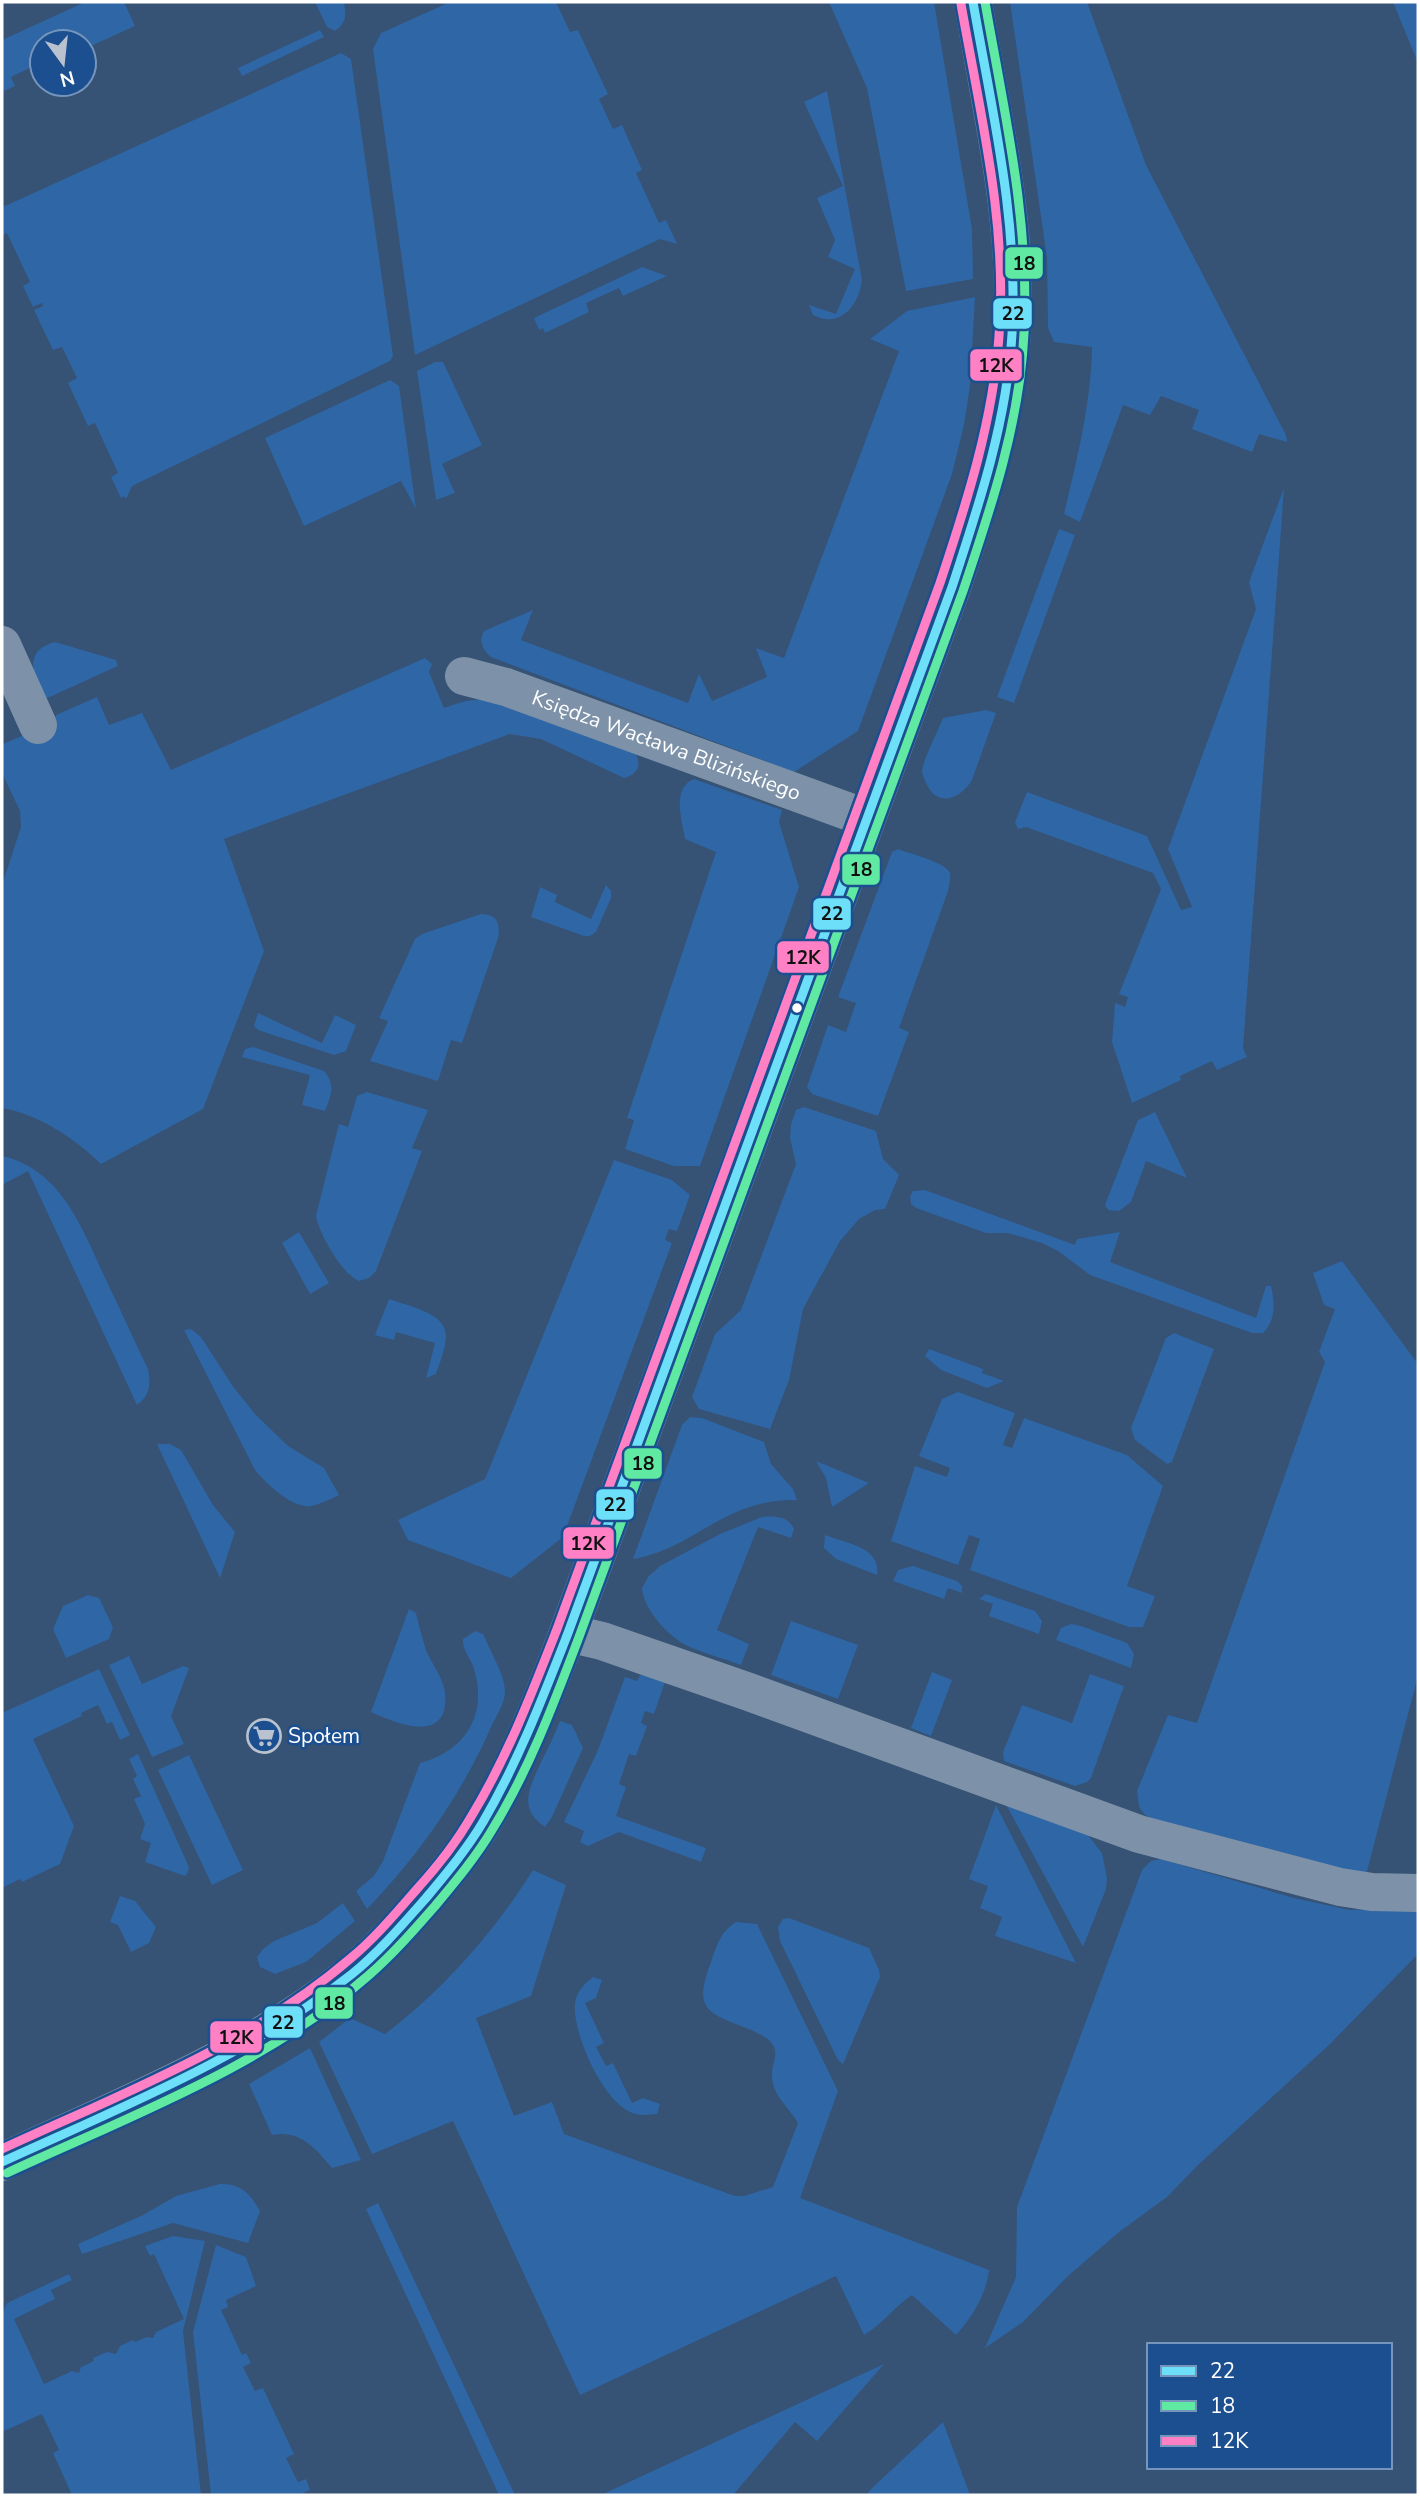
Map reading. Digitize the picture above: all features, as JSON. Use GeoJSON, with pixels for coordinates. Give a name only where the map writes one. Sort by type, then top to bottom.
{"type":"FeatureCollection","features":[{"type":"Feature","properties":{"kind":"street"},"geometry":{"type":"LineString","coordinates":[[2,2162],[254,2041],[353,1972],[403,1924],[445,1876],[482,1824],[514,1765],[568,1633],[952,587],[978,508],[997,435],[1009,361],[1014,298],[1011,243],[973,2]]}},
{"type":"Feature","properties":{"kind":"street"},"geometry":{"type":"LineString","coordinates":[[2,645],[38,725]]}},
{"type":"Feature","properties":{"kind":"street","name":"Księdza Wacława Blizińskiego"},"geometry":{"type":"LineString","coordinates":[[464,676],[506,687],[866,818]]}},
{"type":"Feature","properties":{"kind":"street"},"geometry":{"type":"LineString","coordinates":[[568,1633],[602,1641],[723,1683],[1152,1838],[1340,1887],[1372,1892],[1418,1893]]}},
{"type":"Feature","properties":{"kind":"shaded area"},"geometry":{"type":"Polygon","coordinates":[[[85,2],[124,2],[135,26],[98,43],[98,28],[28,28],[85,2]]]}},
{"type":"Feature","properties":{"kind":"shaded area"},"geometry":{"type":"Polygon","coordinates":[[[315,2],[344,2],[345,18],[342,25],[335,31],[327,27],[315,2]]]}},
{"type":"Feature","properties":{"kind":"shaded area"},"geometry":{"type":"Polygon","coordinates":[[[450,2],[556,2],[570,32],[578,30],[608,94],[599,99],[613,129],[622,125],[642,170],[636,173],[659,223],[666,220],[677,244],[660,239],[415,355],[373,49],[381,33],[450,2]]]}},
{"type":"Feature","properties":{"kind":"shaded area"},"geometry":{"type":"Polygon","coordinates":[[[829,2],[934,2],[972,229],[973,279],[906,291],[867,88],[829,2]]]}},
{"type":"Feature","properties":{"kind":"shaded area"},"geometry":{"type":"Polygon","coordinates":[[[1010,2],[1087,2],[1146,165],[1286,435],[1287,442],[1259,434],[1252,452],[1192,429],[1199,410],[1161,396],[1150,415],[1123,405],[1080,522],[1064,514],[1086,410],[1092,347],[1054,342],[1048,328],[1047,258],[1010,2]]]}},
{"type":"Feature","properties":{"kind":"shaded area"},"geometry":{"type":"Polygon","coordinates":[[[1393,2],[1418,2],[1418,63],[1393,2]]]}},
{"type":"Feature","properties":{"kind":"shaded area"},"geometry":{"type":"Polygon","coordinates":[[[28,28],[28,69],[11,77],[15,86],[2,92],[2,40],[28,28]]]}},
{"type":"Feature","properties":{"kind":"shaded area"},"geometry":{"type":"Polygon","coordinates":[[[320,30],[324,37],[242,76],[238,68],[320,30]]]}},
{"type":"Feature","properties":{"kind":"shaded area"},"geometry":{"type":"Polygon","coordinates":[[[341,53],[351,59],[393,356],[390,361],[132,486],[126,499],[124,496],[121,498],[111,477],[118,473],[95,423],[88,426],[68,383],[77,378],[62,347],[53,350],[34,310],[43,306],[42,303],[33,307],[23,286],[30,282],[7,233],[2,235],[2,205],[5,206],[341,53]]]}},
{"type":"Feature","properties":{"kind":"shaded area"},"geometry":{"type":"Polygon","coordinates":[[[827,91],[862,280],[853,306],[840,317],[832,319],[813,315],[809,305],[836,314],[855,269],[828,257],[835,240],[817,198],[843,186],[804,102],[827,91]]]}},
{"type":"Feature","properties":{"kind":"shaded area"},"geometry":{"type":"Polygon","coordinates":[[[642,267],[667,276],[623,296],[619,288],[586,303],[589,312],[545,333],[543,328],[539,330],[534,318],[642,267]]]}},
{"type":"Feature","properties":{"kind":"shaded area"},"geometry":{"type":"Polygon","coordinates":[[[975,297],[970,386],[952,474],[858,731],[794,772],[491,657],[486,651],[481,642],[484,631],[533,610],[521,640],[688,703],[699,674],[712,701],[767,677],[756,648],[784,658],[899,351],[870,339],[907,311],[975,297]]]}},
{"type":"Feature","properties":{"kind":"shaded area"},"geometry":{"type":"Polygon","coordinates":[[[435,362],[443,362],[482,445],[442,464],[455,493],[436,500],[417,371],[435,362]]]}},
{"type":"Feature","properties":{"kind":"shaded area"},"geometry":{"type":"Polygon","coordinates":[[[390,380],[399,386],[416,509],[401,481],[304,526],[265,438],[390,380]]]}},
{"type":"Feature","properties":{"kind":"shaded area"},"geometry":{"type":"Polygon","coordinates":[[[1284,488],[1243,1048],[1247,1057],[1217,1070],[1212,1061],[1180,1076],[1181,1080],[1132,1103],[1112,1042],[1115,1003],[1125,1007],[1128,997],[1119,994],[1161,889],[1153,873],[1026,827],[1018,829],[1015,822],[1027,792],[1147,836],[1181,910],[1192,907],[1168,849],[1256,609],[1249,582],[1284,488]]]}},
{"type":"Feature","properties":{"kind":"shaded area"},"geometry":{"type":"Polygon","coordinates":[[[1059,529],[1075,535],[1014,703],[997,697],[1059,529]]]}},
{"type":"Feature","properties":{"kind":"shaded area"},"geometry":{"type":"Polygon","coordinates":[[[55,642],[116,660],[118,666],[43,700],[34,674],[34,658],[44,646],[55,642]]]}},
{"type":"Feature","properties":{"kind":"shaded area"},"geometry":{"type":"Polygon","coordinates":[[[425,658],[432,664],[429,672],[444,708],[475,700],[494,701],[636,754],[637,769],[624,778],[541,739],[510,734],[224,839],[264,951],[203,1109],[101,1164],[56,1129],[30,1116],[2,1108],[2,885],[21,827],[20,811],[2,773],[2,742],[3,744],[54,722],[56,715],[97,697],[109,725],[142,713],[171,770],[425,658]]]}},
{"type":"Feature","properties":{"kind":"shaded area"},"geometry":{"type":"Polygon","coordinates":[[[986,710],[996,713],[972,780],[957,795],[951,798],[939,797],[928,787],[922,771],[943,718],[986,710]]]}},
{"type":"Feature","properties":{"kind":"shaded area"},"geometry":{"type":"Polygon","coordinates":[[[694,779],[782,810],[779,822],[799,887],[700,1166],[674,1166],[625,1149],[634,1120],[627,1118],[716,852],[685,839],[680,797],[687,783],[694,779]]]}},
{"type":"Feature","properties":{"kind":"shaded area"},"geometry":{"type":"Polygon","coordinates":[[[898,849],[942,865],[950,873],[950,878],[948,891],[899,1028],[909,1032],[878,1116],[812,1094],[807,1087],[828,1025],[846,1032],[856,1003],[838,997],[892,852],[898,849]]]}},
{"type":"Feature","properties":{"kind":"shaded area"},"geometry":{"type":"Polygon","coordinates":[[[606,885],[611,891],[611,898],[596,932],[590,936],[531,917],[540,887],[557,895],[555,902],[591,919],[606,885]]]}},
{"type":"Feature","properties":{"kind":"shaded area"},"geometry":{"type":"Polygon","coordinates":[[[481,914],[491,916],[497,921],[498,938],[462,1043],[451,1040],[438,1081],[370,1061],[388,1021],[379,1018],[415,939],[422,934],[481,914]]]}},
{"type":"Feature","properties":{"kind":"shaded area"},"geometry":{"type":"Polygon","coordinates":[[[258,1013],[322,1043],[335,1015],[356,1025],[346,1051],[334,1055],[258,1030],[254,1026],[258,1013]]]}},
{"type":"Feature","properties":{"kind":"shaded area"},"geometry":{"type":"Polygon","coordinates":[[[253,1047],[324,1071],[331,1085],[325,1111],[302,1105],[310,1075],[242,1057],[245,1049],[253,1047]]]}},
{"type":"Feature","properties":{"kind":"shaded area"},"geometry":{"type":"Polygon","coordinates":[[[367,1092],[428,1110],[412,1148],[422,1151],[376,1271],[369,1278],[359,1281],[352,1277],[332,1253],[316,1216],[339,1124],[348,1127],[357,1096],[367,1092]]]}},
{"type":"Feature","properties":{"kind":"shaded area"},"geometry":{"type":"Polygon","coordinates":[[[804,1107],[876,1131],[883,1159],[899,1175],[885,1209],[875,1210],[859,1219],[840,1241],[803,1309],[789,1380],[770,1429],[699,1409],[692,1397],[715,1334],[741,1310],[796,1164],[790,1138],[791,1124],[796,1110],[804,1107]]]}},
{"type":"Feature","properties":{"kind":"shaded area"},"geometry":{"type":"Polygon","coordinates":[[[1155,1112],[1187,1178],[1146,1161],[1131,1202],[1119,1211],[1108,1210],[1105,1205],[1138,1120],[1155,1112]]]}},
{"type":"Feature","properties":{"kind":"shaded area"},"geometry":{"type":"Polygon","coordinates":[[[2,1156],[23,1163],[56,1188],[79,1224],[148,1369],[148,1389],[145,1398],[137,1405],[28,1171],[2,1185],[2,1156]]]}},
{"type":"Feature","properties":{"kind":"shaded area"},"geometry":{"type":"Polygon","coordinates":[[[614,1160],[672,1180],[690,1195],[677,1231],[669,1229],[665,1240],[672,1243],[563,1537],[511,1578],[408,1540],[398,1520],[485,1479],[614,1160]]]}},
{"type":"Feature","properties":{"kind":"shaded area"},"geometry":{"type":"Polygon","coordinates":[[[925,1190],[1075,1245],[1077,1239],[1120,1232],[1110,1262],[1256,1318],[1266,1286],[1271,1286],[1274,1305],[1270,1323],[1263,1333],[1252,1333],[1090,1275],[1058,1251],[1042,1243],[1008,1233],[986,1233],[916,1208],[911,1204],[913,1191],[925,1190]]]}},
{"type":"Feature","properties":{"kind":"shaded area"},"geometry":{"type":"Polygon","coordinates":[[[299,1232],[329,1283],[310,1294],[282,1243],[299,1232]]]}},
{"type":"Feature","properties":{"kind":"shaded area"},"geometry":{"type":"Polygon","coordinates":[[[1342,1261],[1418,1364],[1418,1676],[1366,1875],[1162,1823],[1145,1815],[1139,1807],[1137,1791],[1168,1715],[1197,1723],[1325,1362],[1319,1352],[1335,1309],[1324,1305],[1313,1273],[1342,1261]]]}},
{"type":"Feature","properties":{"kind":"shaded area"},"geometry":{"type":"Polygon","coordinates":[[[389,1299],[424,1311],[440,1321],[446,1336],[436,1374],[426,1378],[435,1343],[396,1332],[394,1340],[375,1335],[389,1299]]]}},
{"type":"Feature","properties":{"kind":"shaded area"},"geometry":{"type":"Polygon","coordinates":[[[191,1329],[201,1337],[234,1388],[256,1415],[288,1446],[324,1468],[339,1495],[312,1506],[297,1504],[280,1494],[255,1470],[184,1330],[191,1329]]]}},
{"type":"Feature","properties":{"kind":"shaded area"},"geometry":{"type":"Polygon","coordinates":[[[1174,1333],[1214,1349],[1172,1462],[1167,1464],[1135,1440],[1131,1428],[1166,1338],[1174,1333]]]}},
{"type":"Feature","properties":{"kind":"shaded area"},"geometry":{"type":"Polygon","coordinates":[[[929,1349],[983,1369],[982,1373],[1004,1381],[987,1388],[941,1370],[925,1356],[929,1349]]]}},
{"type":"Feature","properties":{"kind":"shaded area"},"geometry":{"type":"Polygon","coordinates":[[[958,1392],[1015,1413],[1003,1445],[1012,1448],[1024,1418],[1127,1455],[1163,1486],[1127,1586],[1155,1596],[1143,1627],[1129,1627],[970,1570],[980,1539],[969,1535],[958,1565],[891,1541],[915,1466],[947,1477],[950,1468],[919,1456],[942,1399],[958,1392]]]}},
{"type":"Feature","properties":{"kind":"shaded area"},"geometry":{"type":"Polygon","coordinates":[[[690,1417],[702,1418],[764,1442],[771,1464],[793,1489],[797,1500],[749,1507],[655,1554],[633,1559],[682,1425],[690,1417]]]}},
{"type":"Feature","properties":{"kind":"shaded area"},"geometry":{"type":"Polygon","coordinates":[[[157,1444],[170,1444],[181,1450],[213,1505],[235,1532],[220,1578],[157,1444]]]}},
{"type":"Feature","properties":{"kind":"shaded area"},"geometry":{"type":"Polygon","coordinates":[[[816,1461],[869,1483],[832,1507],[826,1478],[816,1461]]]}},
{"type":"Feature","properties":{"kind":"shaded area"},"geometry":{"type":"Polygon","coordinates":[[[762,1517],[785,1519],[794,1529],[791,1538],[758,1527],[717,1630],[749,1644],[741,1665],[677,1640],[663,1627],[646,1604],[642,1588],[648,1577],[660,1566],[720,1534],[762,1517]]]}},
{"type":"Feature","properties":{"kind":"shaded area"},"geometry":{"type":"Polygon","coordinates":[[[825,1535],[868,1552],[874,1558],[877,1575],[836,1559],[824,1548],[825,1535]]]}},
{"type":"Feature","properties":{"kind":"shaded area"},"geometry":{"type":"Polygon","coordinates":[[[913,1566],[957,1581],[962,1586],[962,1593],[948,1588],[944,1599],[893,1581],[898,1570],[913,1566]]]}},
{"type":"Feature","properties":{"kind":"shaded area"},"geometry":{"type":"Polygon","coordinates":[[[986,1594],[1035,1611],[1042,1621],[1039,1634],[989,1616],[993,1604],[979,1599],[986,1594]]]}},
{"type":"Feature","properties":{"kind":"shaded area"},"geometry":{"type":"Polygon","coordinates":[[[88,1595],[99,1598],[113,1627],[109,1639],[66,1658],[53,1629],[63,1606],[88,1595]]]}},
{"type":"Feature","properties":{"kind":"shaded area"},"geometry":{"type":"Polygon","coordinates":[[[409,1609],[416,1613],[426,1650],[445,1694],[444,1711],[439,1720],[422,1727],[400,1723],[371,1712],[409,1609]]]}},
{"type":"Feature","properties":{"kind":"shaded area"},"geometry":{"type":"Polygon","coordinates":[[[791,1621],[858,1645],[838,1699],[771,1675],[791,1621]]]}},
{"type":"Feature","properties":{"kind":"shaded area"},"geometry":{"type":"Polygon","coordinates":[[[1071,1624],[1127,1643],[1134,1654],[1131,1668],[1056,1640],[1061,1628],[1071,1624]]]}},
{"type":"Feature","properties":{"kind":"shaded area"},"geometry":{"type":"Polygon","coordinates":[[[475,1631],[483,1634],[500,1671],[505,1690],[503,1703],[467,1775],[438,1823],[367,1909],[356,1891],[374,1876],[383,1861],[420,1763],[449,1750],[461,1740],[475,1716],[478,1686],[463,1639],[475,1631]]]}},
{"type":"Feature","properties":{"kind":"shaded area"},"geometry":{"type":"Polygon","coordinates":[[[129,1656],[142,1684],[183,1666],[189,1668],[171,1716],[184,1744],[152,1757],[109,1665],[129,1656]]]}},
{"type":"Feature","properties":{"kind":"shaded area"},"geometry":{"type":"Polygon","coordinates":[[[99,1669],[130,1735],[120,1740],[112,1722],[107,1724],[98,1705],[81,1713],[82,1716],[33,1739],[74,1826],[60,1864],[22,1882],[20,1879],[2,1888],[2,1713],[99,1669]]]}},
{"type":"Feature","properties":{"kind":"shaded area"},"geometry":{"type":"Polygon","coordinates":[[[932,1672],[952,1680],[931,1736],[911,1728],[932,1672]]]}},
{"type":"Feature","properties":{"kind":"shaded area"},"geometry":{"type":"Polygon","coordinates":[[[1090,1674],[1124,1686],[1091,1778],[1075,1786],[1004,1761],[1003,1752],[1022,1705],[1072,1723],[1090,1674]]]}},
{"type":"Feature","properties":{"kind":"shaded area"},"geometry":{"type":"Polygon","coordinates":[[[640,1675],[666,1679],[654,1714],[645,1711],[641,1723],[647,1726],[636,1756],[629,1754],[619,1784],[626,1787],[616,1816],[706,1848],[701,1862],[619,1832],[588,1846],[580,1842],[584,1831],[564,1822],[598,1750],[625,1677],[637,1681],[640,1675]]]}},
{"type":"Feature","properties":{"kind":"shaded area"},"geometry":{"type":"Polygon","coordinates":[[[560,1721],[572,1725],[583,1748],[545,1827],[531,1812],[528,1797],[560,1721]]]}},
{"type":"Feature","properties":{"kind":"shaded area"},"geometry":{"type":"Polygon","coordinates":[[[138,1754],[189,1867],[185,1876],[145,1862],[151,1843],[140,1839],[145,1824],[134,1799],[141,1796],[133,1779],[137,1776],[129,1759],[138,1754]]]}},
{"type":"Feature","properties":{"kind":"shaded area"},"geometry":{"type":"Polygon","coordinates":[[[189,1755],[243,1870],[212,1885],[158,1770],[189,1755]]]}},
{"type":"Feature","properties":{"kind":"shaded area"},"geometry":{"type":"Polygon","coordinates":[[[1002,1797],[1087,1834],[1102,1853],[1107,1878],[1106,1889],[1083,1947],[1002,1797]]]}},
{"type":"Feature","properties":{"kind":"shaded area"},"geometry":{"type":"Polygon","coordinates":[[[996,1805],[1076,1963],[995,1936],[1002,1917],[980,1908],[988,1886],[969,1879],[996,1805]]]}},
{"type":"Feature","properties":{"kind":"shaded area"},"geometry":{"type":"Polygon","coordinates":[[[1161,1859],[1294,1898],[1350,1910],[1418,1908],[1418,1954],[1329,2045],[1167,2197],[1119,2232],[1068,2276],[1023,2322],[985,2348],[1016,2277],[1017,2207],[1142,1870],[1151,1861],[1161,1859]]]}},
{"type":"Feature","properties":{"kind":"shaded area"},"geometry":{"type":"Polygon","coordinates":[[[533,1870],[566,1885],[531,1996],[476,2018],[514,2116],[552,2102],[564,2134],[735,2196],[773,2187],[798,2123],[778,2096],[773,2084],[775,2049],[763,2036],[714,2014],[704,2001],[703,1991],[715,1950],[726,1930],[736,1922],[757,1924],[838,2091],[800,2198],[989,2270],[978,2305],[956,2335],[912,2295],[864,2335],[836,2276],[580,2395],[453,2121],[372,2154],[319,2042],[350,2018],[385,2034],[427,1999],[466,1959],[502,1916],[533,1870]]]}},
{"type":"Feature","properties":{"kind":"shaded area"},"geometry":{"type":"Polygon","coordinates":[[[120,1896],[135,1901],[156,1927],[149,1943],[131,1952],[118,1925],[110,1922],[120,1896]]]}},
{"type":"Feature","properties":{"kind":"shaded area"},"geometry":{"type":"Polygon","coordinates":[[[343,1903],[355,1921],[306,1962],[275,1974],[260,1967],[257,1957],[263,1949],[274,1941],[317,1923],[343,1903]]]}},
{"type":"Feature","properties":{"kind":"shaded area"},"geometry":{"type":"Polygon","coordinates":[[[789,1918],[869,1948],[879,1970],[880,1977],[843,2064],[838,2060],[780,1941],[778,1927],[783,1919],[789,1918]]]}},
{"type":"Feature","properties":{"kind":"shaded area"},"geometry":{"type":"Polygon","coordinates":[[[593,1977],[602,1980],[596,1998],[585,2003],[604,2043],[596,2047],[606,2066],[613,2063],[632,2103],[643,2098],[660,2104],[657,2114],[637,2114],[619,2105],[591,2064],[578,2031],[575,2003],[581,1988],[593,1977]]]}},
{"type":"Feature","properties":{"kind":"shaded area"},"geometry":{"type":"Polygon","coordinates":[[[310,2048],[361,2160],[332,2168],[299,2138],[272,2135],[249,2084],[310,2048]]]}},
{"type":"Feature","properties":{"kind":"shaded area"},"geometry":{"type":"Polygon","coordinates":[[[220,2184],[234,2185],[244,2191],[260,2211],[248,2243],[173,2223],[82,2254],[78,2244],[143,2215],[176,2196],[220,2184]]]}},
{"type":"Feature","properties":{"kind":"shaded area"},"geometry":{"type":"Polygon","coordinates":[[[378,2203],[515,2495],[499,2495],[366,2209],[378,2203]]]}},
{"type":"Feature","properties":{"kind":"shaded area"},"geometry":{"type":"Polygon","coordinates":[[[173,2236],[205,2241],[183,2331],[201,2495],[72,2495],[53,2453],[59,2450],[42,2414],[4,2431],[2,2426],[2,2314],[7,2303],[69,2274],[72,2280],[51,2290],[55,2299],[14,2319],[44,2384],[72,2371],[79,2373],[81,2367],[94,2361],[93,2358],[107,2352],[116,2354],[120,2346],[133,2340],[135,2342],[147,2337],[153,2338],[156,2332],[184,2319],[154,2254],[150,2256],[145,2246],[173,2236]]]}},
{"type":"Feature","properties":{"kind":"shaded area"},"geometry":{"type":"Polygon","coordinates":[[[216,2245],[246,2257],[256,2286],[226,2300],[228,2307],[221,2310],[242,2355],[246,2353],[251,2363],[243,2367],[255,2391],[263,2388],[294,2454],[286,2458],[298,2482],[306,2479],[310,2490],[303,2493],[304,2495],[211,2495],[193,2332],[216,2245]]]}},
{"type":"Feature","properties":{"kind":"shaded area"},"geometry":{"type":"Polygon","coordinates":[[[884,2364],[817,2441],[795,2422],[733,2495],[601,2495],[884,2364]]]}},
{"type":"Feature","properties":{"kind":"shaded area"},"geometry":{"type":"Polygon","coordinates":[[[943,2422],[970,2495],[866,2495],[872,2488],[943,2422]]]}},
{"type":"Feature","properties":{"kind":"transit line","name":"22"},"geometry":{"type":"LineString","coordinates":[[2,2162],[138,2100],[227,2055],[312,2004],[352,1974],[400,1928],[463,1852],[483,1822],[519,1753],[568,1633],[952,587],[990,462],[1009,366],[1012,334],[1012,250],[996,125],[973,2]]}},
{"type":"Feature","properties":{"kind":"transit line","name":"18"},"geometry":{"type":"LineString","coordinates":[[7,2173],[195,2087],[241,2063],[329,2007],[386,1959],[450,1888],[492,1830],[529,1760],[579,1637],[963,591],[1002,464],[1017,399],[1024,333],[1025,291],[1014,166],[985,2]]}},
{"type":"Feature","properties":{"kind":"transit line","name":"12K"},"geometry":{"type":"LineString","coordinates":[[2,2149],[183,2066],[228,2042],[271,2017],[351,1958],[393,1916],[453,1845],[484,1795],[518,1725],[557,1629],[940,583],[985,430],[999,336],[1000,253],[984,128],[961,4]]}},
{"type":"Feature","properties":{"kind":"place","name":"Społem"},"geometry":{"type":"Point","coordinates":[264,1736]}}]}
